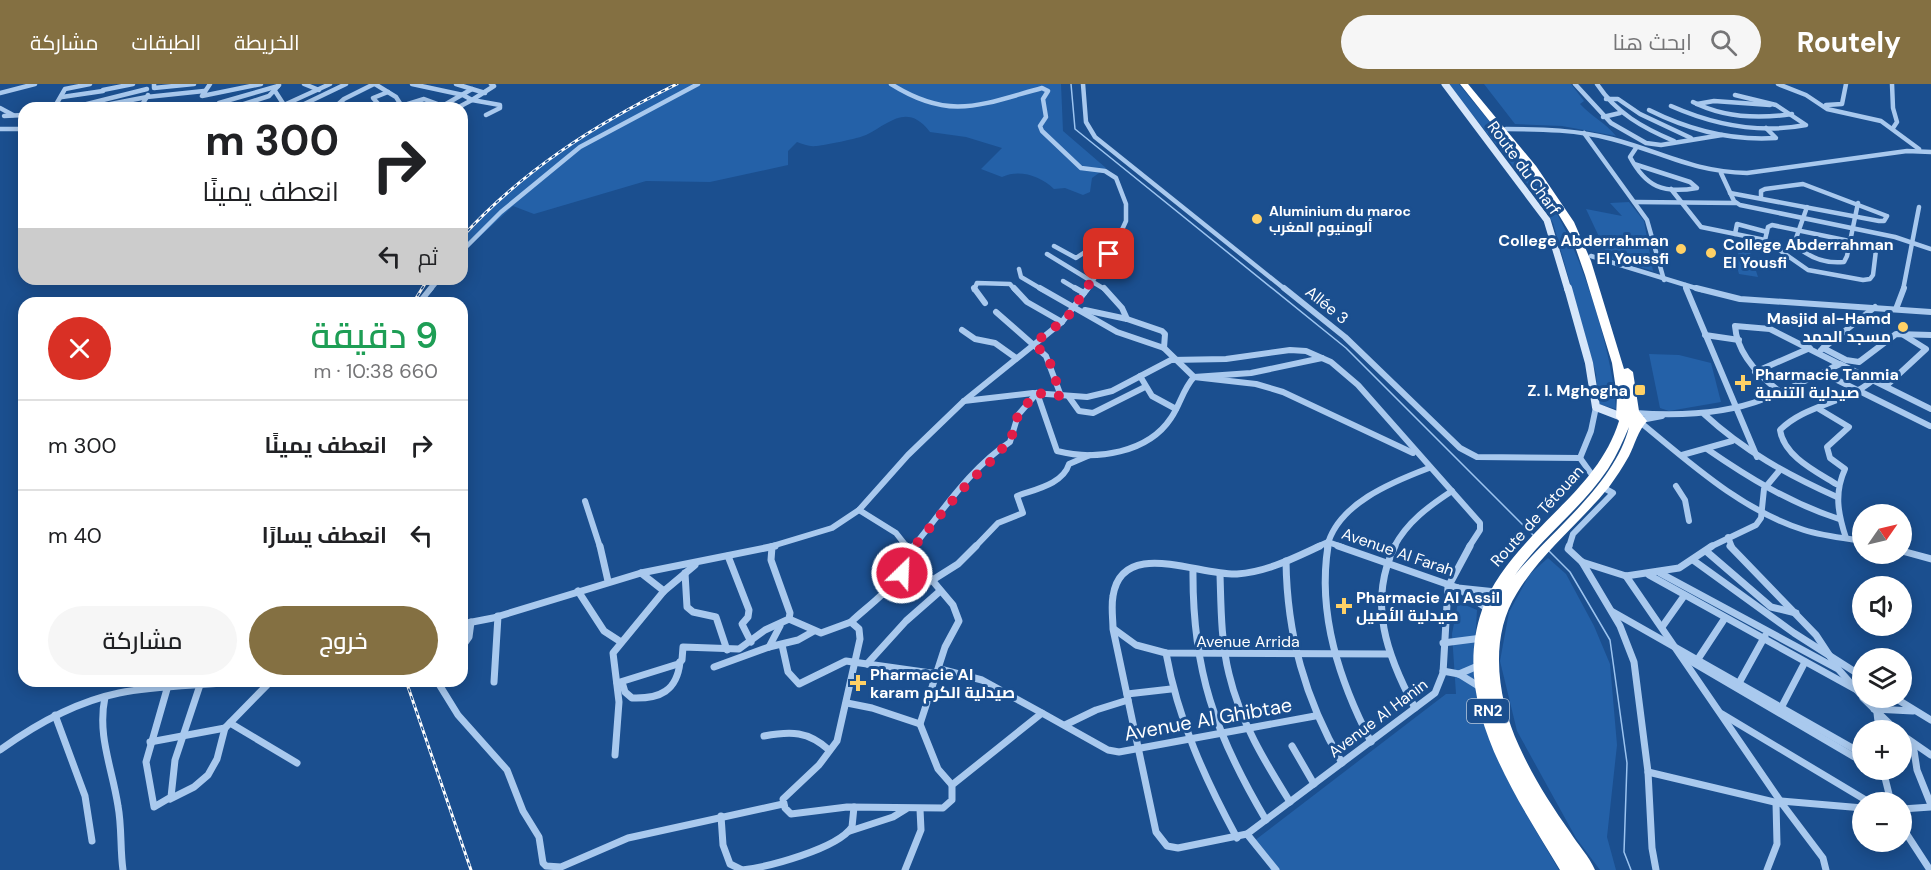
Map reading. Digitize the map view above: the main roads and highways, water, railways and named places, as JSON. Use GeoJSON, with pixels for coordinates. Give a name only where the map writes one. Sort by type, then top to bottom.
{"type":"FeatureCollection","features":[{"type":"Feature","properties":{"kind":"highway","name":"Route de Tétouan"},"geometry":{"type":"LineString","coordinates":[[1464,84],[1542,183],[1569,222],[1583,255],[1632,418]]}},
{"type":"Feature","properties":{"kind":"highway","name":"Route de Tétouan"},"geometry":{"type":"LineString","coordinates":[[1470,84],[1563,202],[1591,256],[1626,364],[1632,418],[1623,459],[1497,592],[1489,610],[1482,638],[1483,689],[1494,733],[1532,809],[1569,870]]}},
{"type":"Feature","properties":{"kind":"highway","name":"Route de Tétouan"},"geometry":{"type":"LineString","coordinates":[[1536,550],[1502,609],[1495,627],[1494,686],[1505,730],[1528,780],[1587,870]]}},
{"type":"Feature","properties":{"kind":"highway"},"geometry":{"type":"LineString","coordinates":[[1532,809],[1574,870]]}},
{"type":"Feature","properties":{"kind":"highway"},"geometry":{"type":"LineString","coordinates":[[1550,816],[1581,870]]}},
{"type":"Feature","properties":{"kind":"waterway"},"geometry":{"type":"LineString","coordinates":[[1071,84],[1075,129],[1346,348],[1533,535]]}},
{"type":"Feature","properties":{"kind":"waterway"},"geometry":{"type":"LineString","coordinates":[[1549,551],[1570,572],[1610,640],[1627,763],[1624,852],[1631,870]]}},
{"type":"Feature","properties":{"kind":"railway"},"geometry":{"type":"LineString","coordinates":[[468,231],[510,190],[562,150],[618,115],[677,84]]}},
{"type":"Feature","properties":{"kind":"railway"},"geometry":{"type":"LineString","coordinates":[[417,297],[424,285]]}},
{"type":"Feature","properties":{"kind":"railway"},"geometry":{"type":"LineString","coordinates":[[408,687],[471,870]]}},
{"type":"Feature","properties":{"kind":"place","name":"Aluminium du maroc ألومنيوم المغرب"},"geometry":{"type":"Point","coordinates":[1257,219]}},
{"type":"Feature","properties":{"kind":"place","name":"College Abderrahman El Youssfi"},"geometry":{"type":"Point","coordinates":[1681,249]}},
{"type":"Feature","properties":{"kind":"place","name":"College Abderrahman El Yousfi"},"geometry":{"type":"Point","coordinates":[1711,253]}},
{"type":"Feature","properties":{"kind":"place","name":"Masjid al-Hamd مسجد الحمد"},"geometry":{"type":"Point","coordinates":[1903,327]}},
{"type":"Feature","properties":{"kind":"place","name":"Pharmacie Tanmia صيدلية التنمية"},"geometry":{"type":"Point","coordinates":[1743,383]}},
{"type":"Feature","properties":{"kind":"place","name":"Z. I. Mghogha"},"geometry":{"type":"Point","coordinates":[1640,390]}},
{"type":"Feature","properties":{"kind":"place","name":"Pharmacie Al Assil صيدلية الأصيل"},"geometry":{"type":"Point","coordinates":[1344,606]}},
{"type":"Feature","properties":{"kind":"place","name":"Pharmacie Al karam صيدلية الكرم"},"geometry":{"type":"Point","coordinates":[858,683]}}]}
